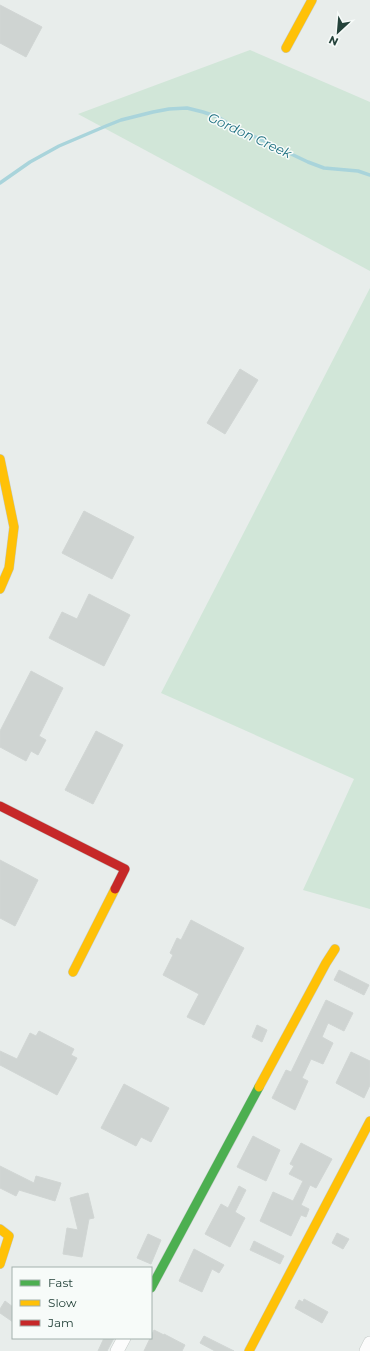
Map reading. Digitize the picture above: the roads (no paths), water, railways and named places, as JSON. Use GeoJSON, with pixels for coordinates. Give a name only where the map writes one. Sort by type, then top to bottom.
{"type":"FeatureCollection","features":[{"type":"Feature","properties":{"kind":"street"},"geometry":{"type":"LineString","coordinates":[[286,48],[312,0]]}},
{"type":"Feature","properties":{"kind":"street"},"geometry":{"type":"LineString","coordinates":[[0,460],[14,527],[9,568],[0,589]]}},
{"type":"Feature","properties":{"kind":"street"},"geometry":{"type":"LineString","coordinates":[[0,806],[125,869],[73,972]]}},
{"type":"Feature","properties":{"kind":"street"},"geometry":{"type":"LineString","coordinates":[[152,1286],[326,962],[335,949]]}},
{"type":"Feature","properties":{"kind":"street"},"geometry":{"type":"LineString","coordinates":[[249,1351],[370,1121]]}},
{"type":"Feature","properties":{"kind":"street"},"geometry":{"type":"LineString","coordinates":[[0,1229],[9,1236],[0,1264]]}},
{"type":"Feature","properties":{"kind":"street"},"geometry":{"type":"LineString","coordinates":[[117,1351],[123,1339]]}},
{"type":"Feature","properties":{"kind":"street"},"geometry":{"type":"LineString","coordinates":[[366,1351],[370,1343]]}},
{"type":"Feature","properties":{"kind":"waterway","name":"Gordon Creek"},"geometry":{"type":"LineString","coordinates":[[0,183],[30,162],[59,146],[106,126],[121,120],[153,112],[187,108],[218,117],[232,126],[324,168],[358,171],[370,175]]}}]}
